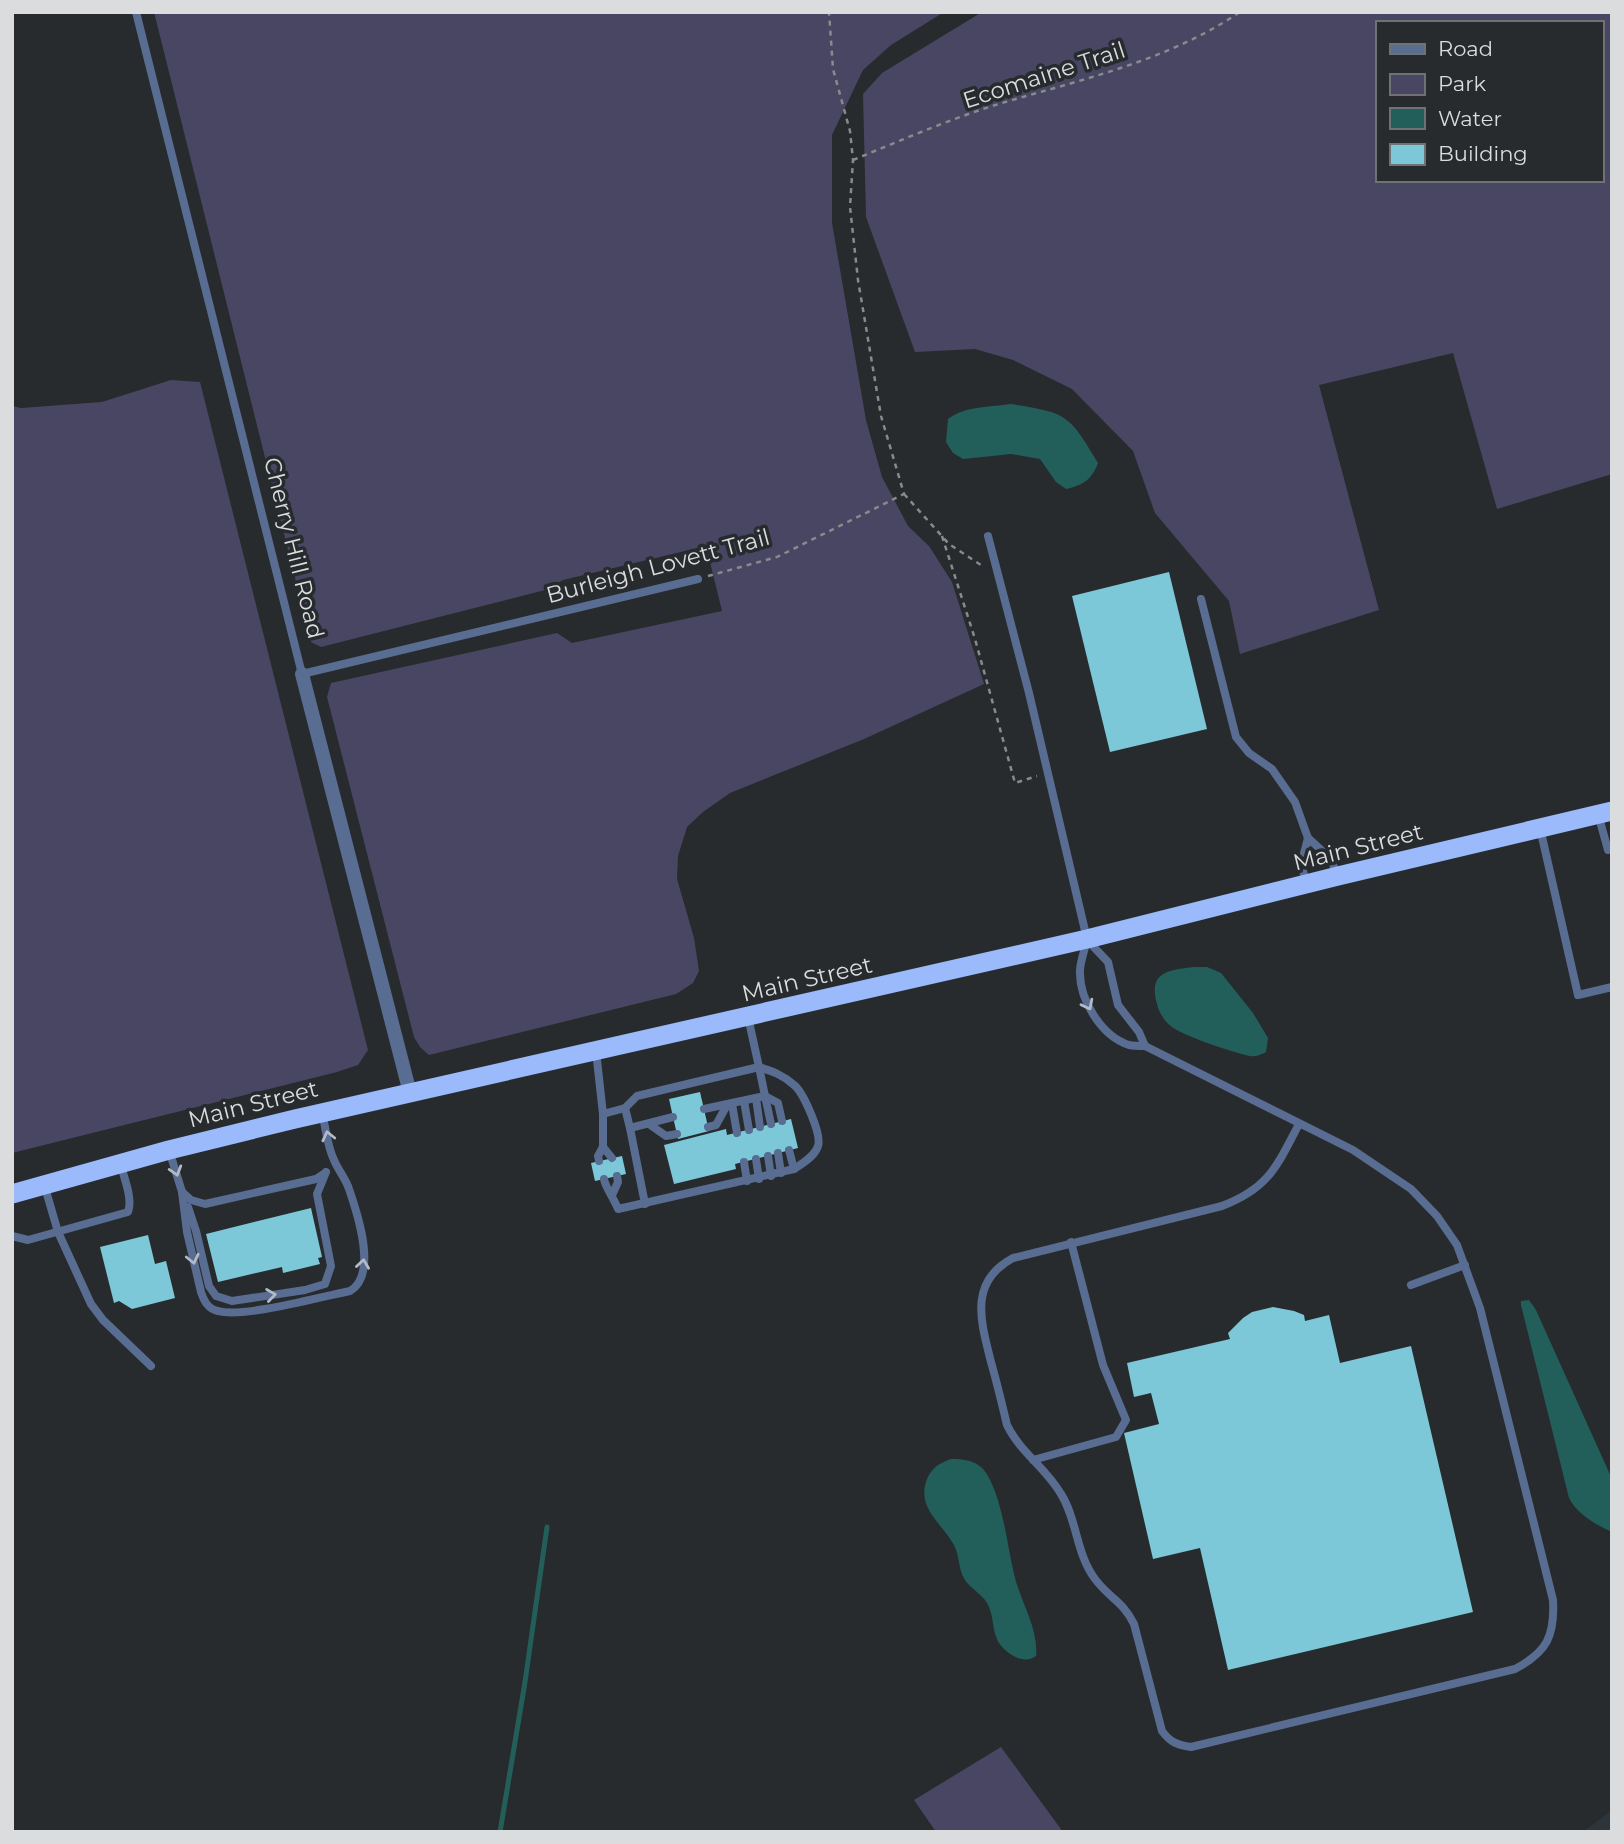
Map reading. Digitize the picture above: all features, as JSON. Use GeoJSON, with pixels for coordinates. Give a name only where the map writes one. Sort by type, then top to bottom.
{"type":"FeatureCollection","features":[{"type":"Feature","properties":{"kind":"highway","name":"Main Street"},"geometry":{"type":"LineString","coordinates":[[12,1194],[169,1150],[322,1113],[1087,940],[1605,812]]}},
{"type":"Feature","properties":{"kind":"street","name":"Cherry Hill Road"},"geometry":{"type":"LineString","coordinates":[[302,674],[410,1093]]}},
{"type":"Feature","properties":{"kind":"lane","name":"Cherry Hill Road"},"geometry":{"type":"LineString","coordinates":[[136,12],[302,674]]}},
{"type":"Feature","properties":{"kind":"lane"},"geometry":{"type":"LineString","coordinates":[[988,536],[1087,940],[1080,969],[1083,994],[1088,1006],[1096,1018],[1128,1045],[1146,1046],[1353,1150],[1411,1189],[1446,1227],[1465,1265],[1480,1308],[1553,1600],[1554,1616],[1548,1640],[1540,1653],[1515,1669],[1191,1747],[1180,1745],[1169,1740],[1162,1731],[1134,1624],[1127,1610],[1096,1581],[1085,1563],[1062,1495],[1013,1438],[1007,1425],[982,1326],[981,1300],[988,1281],[1004,1263],[1027,1253],[1222,1206],[1248,1195],[1269,1176],[1299,1124]]}},
{"type":"Feature","properties":{"kind":"lane","name":"Burleigh Lovett Trail"},"geometry":{"type":"LineString","coordinates":[[302,674],[698,579]]}},
{"type":"Feature","properties":{"kind":"lane"},"geometry":{"type":"LineString","coordinates":[[1201,599],[1236,737],[1249,753],[1266,764],[1292,795],[1301,814],[1308,838],[1301,865],[1307,884]]}},
{"type":"Feature","properties":{"kind":"lane"},"geometry":{"type":"LineString","coordinates":[[1605,812],[1608,850]]}},
{"type":"Feature","properties":{"kind":"lane"},"geometry":{"type":"LineString","coordinates":[[1540,828],[1578,995],[1612,987]]}},
{"type":"Feature","properties":{"kind":"lane"},"geometry":{"type":"LineString","coordinates":[[1308,838],[1330,858],[1338,876]]}},
{"type":"Feature","properties":{"kind":"lane"},"geometry":{"type":"LineString","coordinates":[[1087,940],[1108,962],[1118,1005],[1139,1032],[1146,1046]]}},
{"type":"Feature","properties":{"kind":"lane"},"geometry":{"type":"LineString","coordinates":[[748,1017],[771,1124]]}},
{"type":"Feature","properties":{"kind":"lane"},"geometry":{"type":"LineString","coordinates":[[596,1051],[603,1114],[603,1147],[599,1161]]}},
{"type":"Feature","properties":{"kind":"lane"},"geometry":{"type":"LineString","coordinates":[[603,1114],[625,1108],[637,1096],[759,1067],[778,1073],[797,1087],[818,1132],[818,1146],[807,1160],[794,1169],[759,1179],[618,1209],[613,1193],[605,1186],[604,1179]]}},
{"type":"Feature","properties":{"kind":"lane"},"geometry":{"type":"LineString","coordinates":[[704,1109],[765,1096],[778,1103],[782,1121]]}},
{"type":"Feature","properties":{"kind":"lane"},"geometry":{"type":"LineString","coordinates":[[756,1098],[760,1127]]}},
{"type":"Feature","properties":{"kind":"lane"},"geometry":{"type":"LineString","coordinates":[[744,1101],[749,1130]]}},
{"type":"Feature","properties":{"kind":"lane"},"geometry":{"type":"LineString","coordinates":[[708,1127],[716,1125],[729,1104]]}},
{"type":"Feature","properties":{"kind":"lane"},"geometry":{"type":"LineString","coordinates":[[729,1104],[737,1133]]}},
{"type":"Feature","properties":{"kind":"lane"},"geometry":{"type":"LineString","coordinates":[[625,1108],[645,1204]]}},
{"type":"Feature","properties":{"kind":"lane"},"geometry":{"type":"LineString","coordinates":[[182,1192],[187,1232],[201,1292],[210,1308],[233,1313],[350,1291],[357,1287],[361,1278],[365,1252],[349,1188],[333,1159],[322,1113]]}},
{"type":"Feature","properties":{"kind":"lane"},"geometry":{"type":"LineString","coordinates":[[630,1128],[673,1117]]}},
{"type":"Feature","properties":{"kind":"lane"},"geometry":{"type":"LineString","coordinates":[[649,1124],[666,1136],[677,1134]]}},
{"type":"Feature","properties":{"kind":"lane"},"geometry":{"type":"LineString","coordinates":[[603,1147],[612,1158]]}},
{"type":"Feature","properties":{"kind":"lane"},"geometry":{"type":"LineString","coordinates":[[169,1150],[197,1231],[211,1290],[221,1298],[232,1301],[304,1290],[320,1286],[327,1281],[331,1266],[317,1194],[333,1159]]}},
{"type":"Feature","properties":{"kind":"lane"},"geometry":{"type":"LineString","coordinates":[[789,1150],[794,1169]]}},
{"type":"Feature","properties":{"kind":"lane"},"geometry":{"type":"LineString","coordinates":[[778,1153],[781,1173]]}},
{"type":"Feature","properties":{"kind":"lane"},"geometry":{"type":"LineString","coordinates":[[768,1156],[771,1176]]}},
{"type":"Feature","properties":{"kind":"lane"},"geometry":{"type":"LineString","coordinates":[[756,1159],[759,1179]]}},
{"type":"Feature","properties":{"kind":"lane"},"geometry":{"type":"LineString","coordinates":[[744,1162],[747,1181]]}},
{"type":"Feature","properties":{"kind":"lane"},"geometry":{"type":"LineString","coordinates":[[12,1236],[27,1240],[128,1212],[129,1196],[120,1163]]}},
{"type":"Feature","properties":{"kind":"lane"},"geometry":{"type":"LineString","coordinates":[[182,1192],[198,1203],[205,1204],[316,1179],[326,1172]]}},
{"type":"Feature","properties":{"kind":"lane"},"geometry":{"type":"LineString","coordinates":[[613,1193],[618,1182],[617,1176]]}},
{"type":"Feature","properties":{"kind":"lane"},"geometry":{"type":"LineString","coordinates":[[44,1184],[58,1232],[91,1304],[103,1320],[151,1366]]}},
{"type":"Feature","properties":{"kind":"lane"},"geometry":{"type":"LineString","coordinates":[[1033,1460],[1115,1437],[1126,1420],[1103,1365],[1071,1242]]}},
{"type":"Feature","properties":{"kind":"lane"},"geometry":{"type":"LineString","coordinates":[[1411,1285],[1465,1265]]}},
{"type":"Feature","properties":{"kind":"path"},"geometry":{"type":"LineString","coordinates":[[829,12],[833,69],[850,131],[853,160],[850,207],[858,280],[881,416],[904,494],[942,537],[975,563],[997,570]]}},
{"type":"Feature","properties":{"kind":"path","name":"Ecomaine Trail"},"geometry":{"type":"LineString","coordinates":[[853,160],[1000,103],[1119,70],[1215,28],[1240,12]]}},
{"type":"Feature","properties":{"kind":"path","name":"Burleigh Lovett Trail"},"geometry":{"type":"LineString","coordinates":[[698,579],[777,557],[904,494]]}},
{"type":"Feature","properties":{"kind":"path"},"geometry":{"type":"LineString","coordinates":[[942,537],[975,639],[1015,783],[1037,776]]}},
{"type":"Feature","properties":{"kind":"shaded area"},"geometry":{"type":"Polygon","coordinates":[[[1612,1810],[1612,1832],[1583,1832],[1612,1810]]]}},
{"type":"Feature","properties":{"kind":"green space"},"geometry":{"type":"Polygon","coordinates":[[[154,12],[944,12],[891,45],[863,70],[832,135],[832,223],[866,420],[882,477],[908,526],[929,546],[952,582],[984,684],[864,739],[730,793],[687,827],[678,856],[677,879],[694,938],[699,971],[693,983],[676,994],[429,1055],[414,1037],[327,697],[331,683],[557,633],[572,643],[722,611],[706,546],[563,580],[549,589],[321,647],[311,642],[154,12]]]}},
{"type":"Feature","properties":{"kind":"green space"},"geometry":{"type":"Polygon","coordinates":[[[982,12],[1612,12],[1612,474],[1497,509],[1453,353],[1319,385],[1379,610],[1240,654],[1229,601],[1155,513],[1133,451],[1072,389],[1013,360],[975,349],[915,352],[866,217],[863,94],[882,73],[982,12]]]}},
{"type":"Feature","properties":{"kind":"green space"},"geometry":{"type":"Polygon","coordinates":[[[171,380],[200,382],[368,1050],[358,1065],[337,1072],[12,1153],[12,406],[21,408],[102,402],[171,380]]]}},
{"type":"Feature","properties":{"kind":"green space"},"geometry":{"type":"Polygon","coordinates":[[[1001,1747],[1063,1832],[936,1832],[914,1800],[1001,1747]]]}},
{"type":"Feature","properties":{"kind":"water"},"geometry":{"type":"Polygon","coordinates":[[[1011,404],[1044,410],[1072,425],[1098,463],[1090,477],[1078,486],[1066,489],[1056,482],[1040,459],[1011,454],[963,459],[953,453],[946,442],[948,419],[970,409],[1011,404]]]}},
{"type":"Feature","properties":{"kind":"water"},"geometry":{"type":"Polygon","coordinates":[[[1207,967],[1221,973],[1253,1013],[1268,1038],[1266,1052],[1252,1056],[1221,1048],[1179,1031],[1165,1020],[1155,993],[1158,979],[1168,972],[1207,967]]]}},
{"type":"Feature","properties":{"kind":"water"},"geometry":{"type":"Polygon","coordinates":[[[1529,1300],[1536,1310],[1612,1479],[1612,1532],[1582,1514],[1569,1498],[1521,1305],[1521,1301],[1529,1300]]]}},
{"type":"Feature","properties":{"kind":"water"},"geometry":{"type":"Polygon","coordinates":[[[951,1459],[977,1464],[985,1471],[993,1487],[1001,1511],[1014,1574],[1035,1636],[1036,1656],[1032,1658],[1014,1657],[999,1643],[987,1603],[965,1580],[954,1545],[927,1507],[924,1489],[931,1471],[951,1459]]]}},
{"type":"Feature","properties":{"kind":"building"},"geometry":{"type":"Polygon","coordinates":[[[1169,572],[1207,729],[1110,752],[1072,596],[1169,572]]]}},
{"type":"Feature","properties":{"kind":"building"},"geometry":{"type":"Polygon","coordinates":[[[700,1092],[709,1131],[678,1139],[669,1099],[700,1092]]]}},
{"type":"Feature","properties":{"kind":"building"},"geometry":{"type":"Polygon","coordinates":[[[791,1119],[798,1148],[735,1164],[736,1169],[674,1184],[664,1145],[726,1129],[727,1135],[791,1119]]]}},
{"type":"Feature","properties":{"kind":"building"},"geometry":{"type":"Polygon","coordinates":[[[622,1156],[626,1174],[595,1181],[591,1163],[622,1156]]]}},
{"type":"Feature","properties":{"kind":"building"},"geometry":{"type":"Polygon","coordinates":[[[311,1208],[322,1257],[318,1258],[320,1264],[283,1273],[282,1267],[218,1282],[206,1234],[311,1208]]]}},
{"type":"Feature","properties":{"kind":"building"},"geometry":{"type":"Polygon","coordinates":[[[148,1235],[155,1264],[166,1261],[175,1298],[132,1309],[119,1301],[114,1303],[100,1247],[148,1235]]]}},
{"type":"Feature","properties":{"kind":"building"},"geometry":{"type":"Polygon","coordinates":[[[1273,1307],[1304,1315],[1305,1321],[1329,1315],[1340,1363],[1411,1346],[1473,1612],[1228,1670],[1200,1548],[1153,1559],[1124,1433],[1159,1424],[1151,1393],[1134,1397],[1127,1363],[1230,1339],[1228,1333],[1243,1318],[1252,1312],[1273,1307]]]}},
{"type":"Feature","properties":{"kind":"waterway"},"geometry":{"type":"LineString","coordinates":[[500,1832],[547,1527]]}}]}
